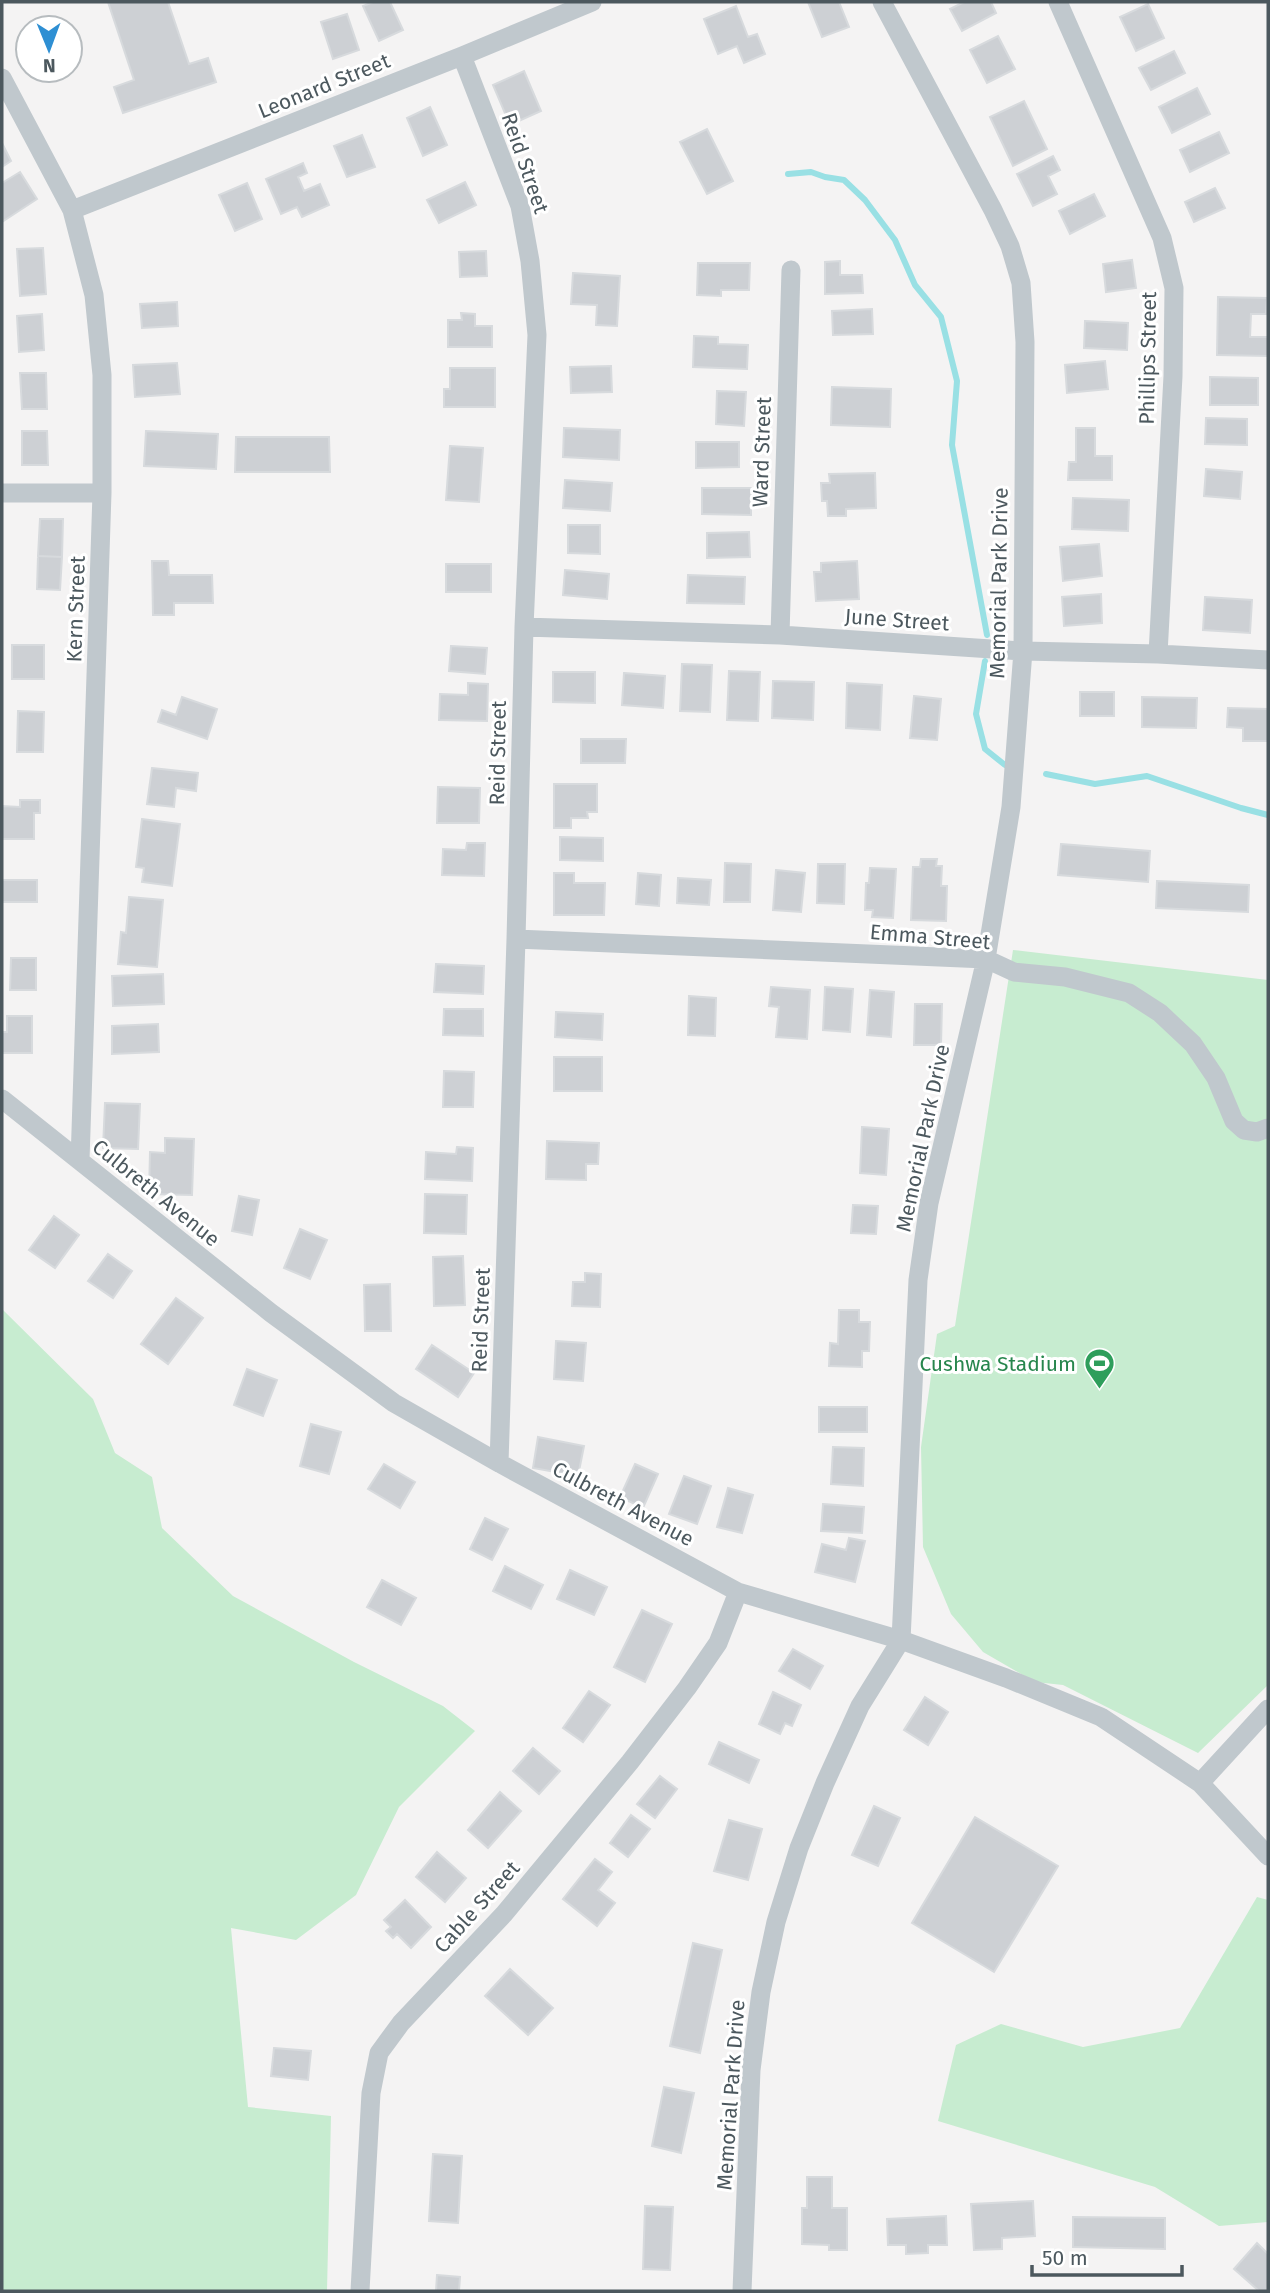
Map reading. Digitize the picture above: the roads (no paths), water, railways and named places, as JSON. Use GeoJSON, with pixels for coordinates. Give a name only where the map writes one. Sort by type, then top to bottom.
{"type":"FeatureCollection","features":[{"type":"Feature","properties":{"kind":"street","name":"Leonard Street"},"geometry":{"type":"LineString","coordinates":[[72,210],[592,2]]}},
{"type":"Feature","properties":{"kind":"street","name":"Memorial Park Drive"},"geometry":{"type":"LineString","coordinates":[[742,2291],[751,2070],[761,1992],[776,1922],[799,1849],[825,1783],[860,1706],[901,1640],[918,1280],[929,1203],[986,959],[1011,807],[1023,651],[1025,342],[1021,283],[1010,246],[993,210],[882,2]]}},
{"type":"Feature","properties":{"kind":"street","name":"Phillips Street"},"geometry":{"type":"LineString","coordinates":[[1058,2],[1162,238],[1174,288],[1173,376],[1158,654]]}},
{"type":"Feature","properties":{"kind":"street","name":"Reid Street"},"geometry":{"type":"LineString","coordinates":[[462,56],[520,206],[530,261],[537,335],[524,627],[499,1464]]}},
{"type":"Feature","properties":{"kind":"street","name":"Kern Street"},"geometry":{"type":"LineString","coordinates":[[2,78],[72,210],[94,295],[102,374],[102,493],[80,1161]]}},
{"type":"Feature","properties":{"kind":"street","name":"Ward Street"},"geometry":{"type":"LineString","coordinates":[[780,635],[791,270]]}},
{"type":"Feature","properties":{"kind":"street"},"geometry":{"type":"LineString","coordinates":[[2,493],[102,493]]}},
{"type":"Feature","properties":{"kind":"street","name":"June Street"},"geometry":{"type":"LineString","coordinates":[[524,627],[780,635],[1023,651],[1268,660]]}},
{"type":"Feature","properties":{"kind":"street","name":"Emma Street"},"geometry":{"type":"LineString","coordinates":[[516,939],[986,959],[1014,972],[1065,977],[1129,993],[1160,1013],[1193,1044],[1216,1078],[1234,1121],[1244,1130],[1257,1132],[1268,1128]]}},
{"type":"Feature","properties":{"kind":"street","name":"Culbreth Avenue"},"geometry":{"type":"LineString","coordinates":[[2,1099],[271,1313],[394,1404],[499,1464],[738,1592],[901,1640],[1006,1678],[1101,1717],[1200,1783],[1268,1856]]}},
{"type":"Feature","properties":{"kind":"street","name":"Cable Street"},"geometry":{"type":"LineString","coordinates":[[360,2291],[371,2093],[379,2053],[401,2023],[512,1904],[630,1762],[718,1643],[738,1592]]}},
{"type":"Feature","properties":{"kind":"street"},"geometry":{"type":"LineString","coordinates":[[1200,1783],[1268,1709]]}},
{"type":"Feature","properties":{"kind":"waterway"},"geometry":{"type":"LineString","coordinates":[[788,174],[811,172],[844,180],[865,200],[895,240],[915,285],[941,317],[957,381],[952,445],[987,635]]}},
{"type":"Feature","properties":{"kind":"waterway"},"geometry":{"type":"LineString","coordinates":[[985,661],[976,714],[985,749],[1005,765]]}},
{"type":"Feature","properties":{"kind":"waterway"},"geometry":{"type":"LineString","coordinates":[[1046,774],[1095,784],[1147,776],[1268,815]]}},
{"type":"Feature","properties":{"kind":"place","name":"Cushwa Stadium"},"geometry":{"type":"Point","coordinates":[1099,1391]}}]}
